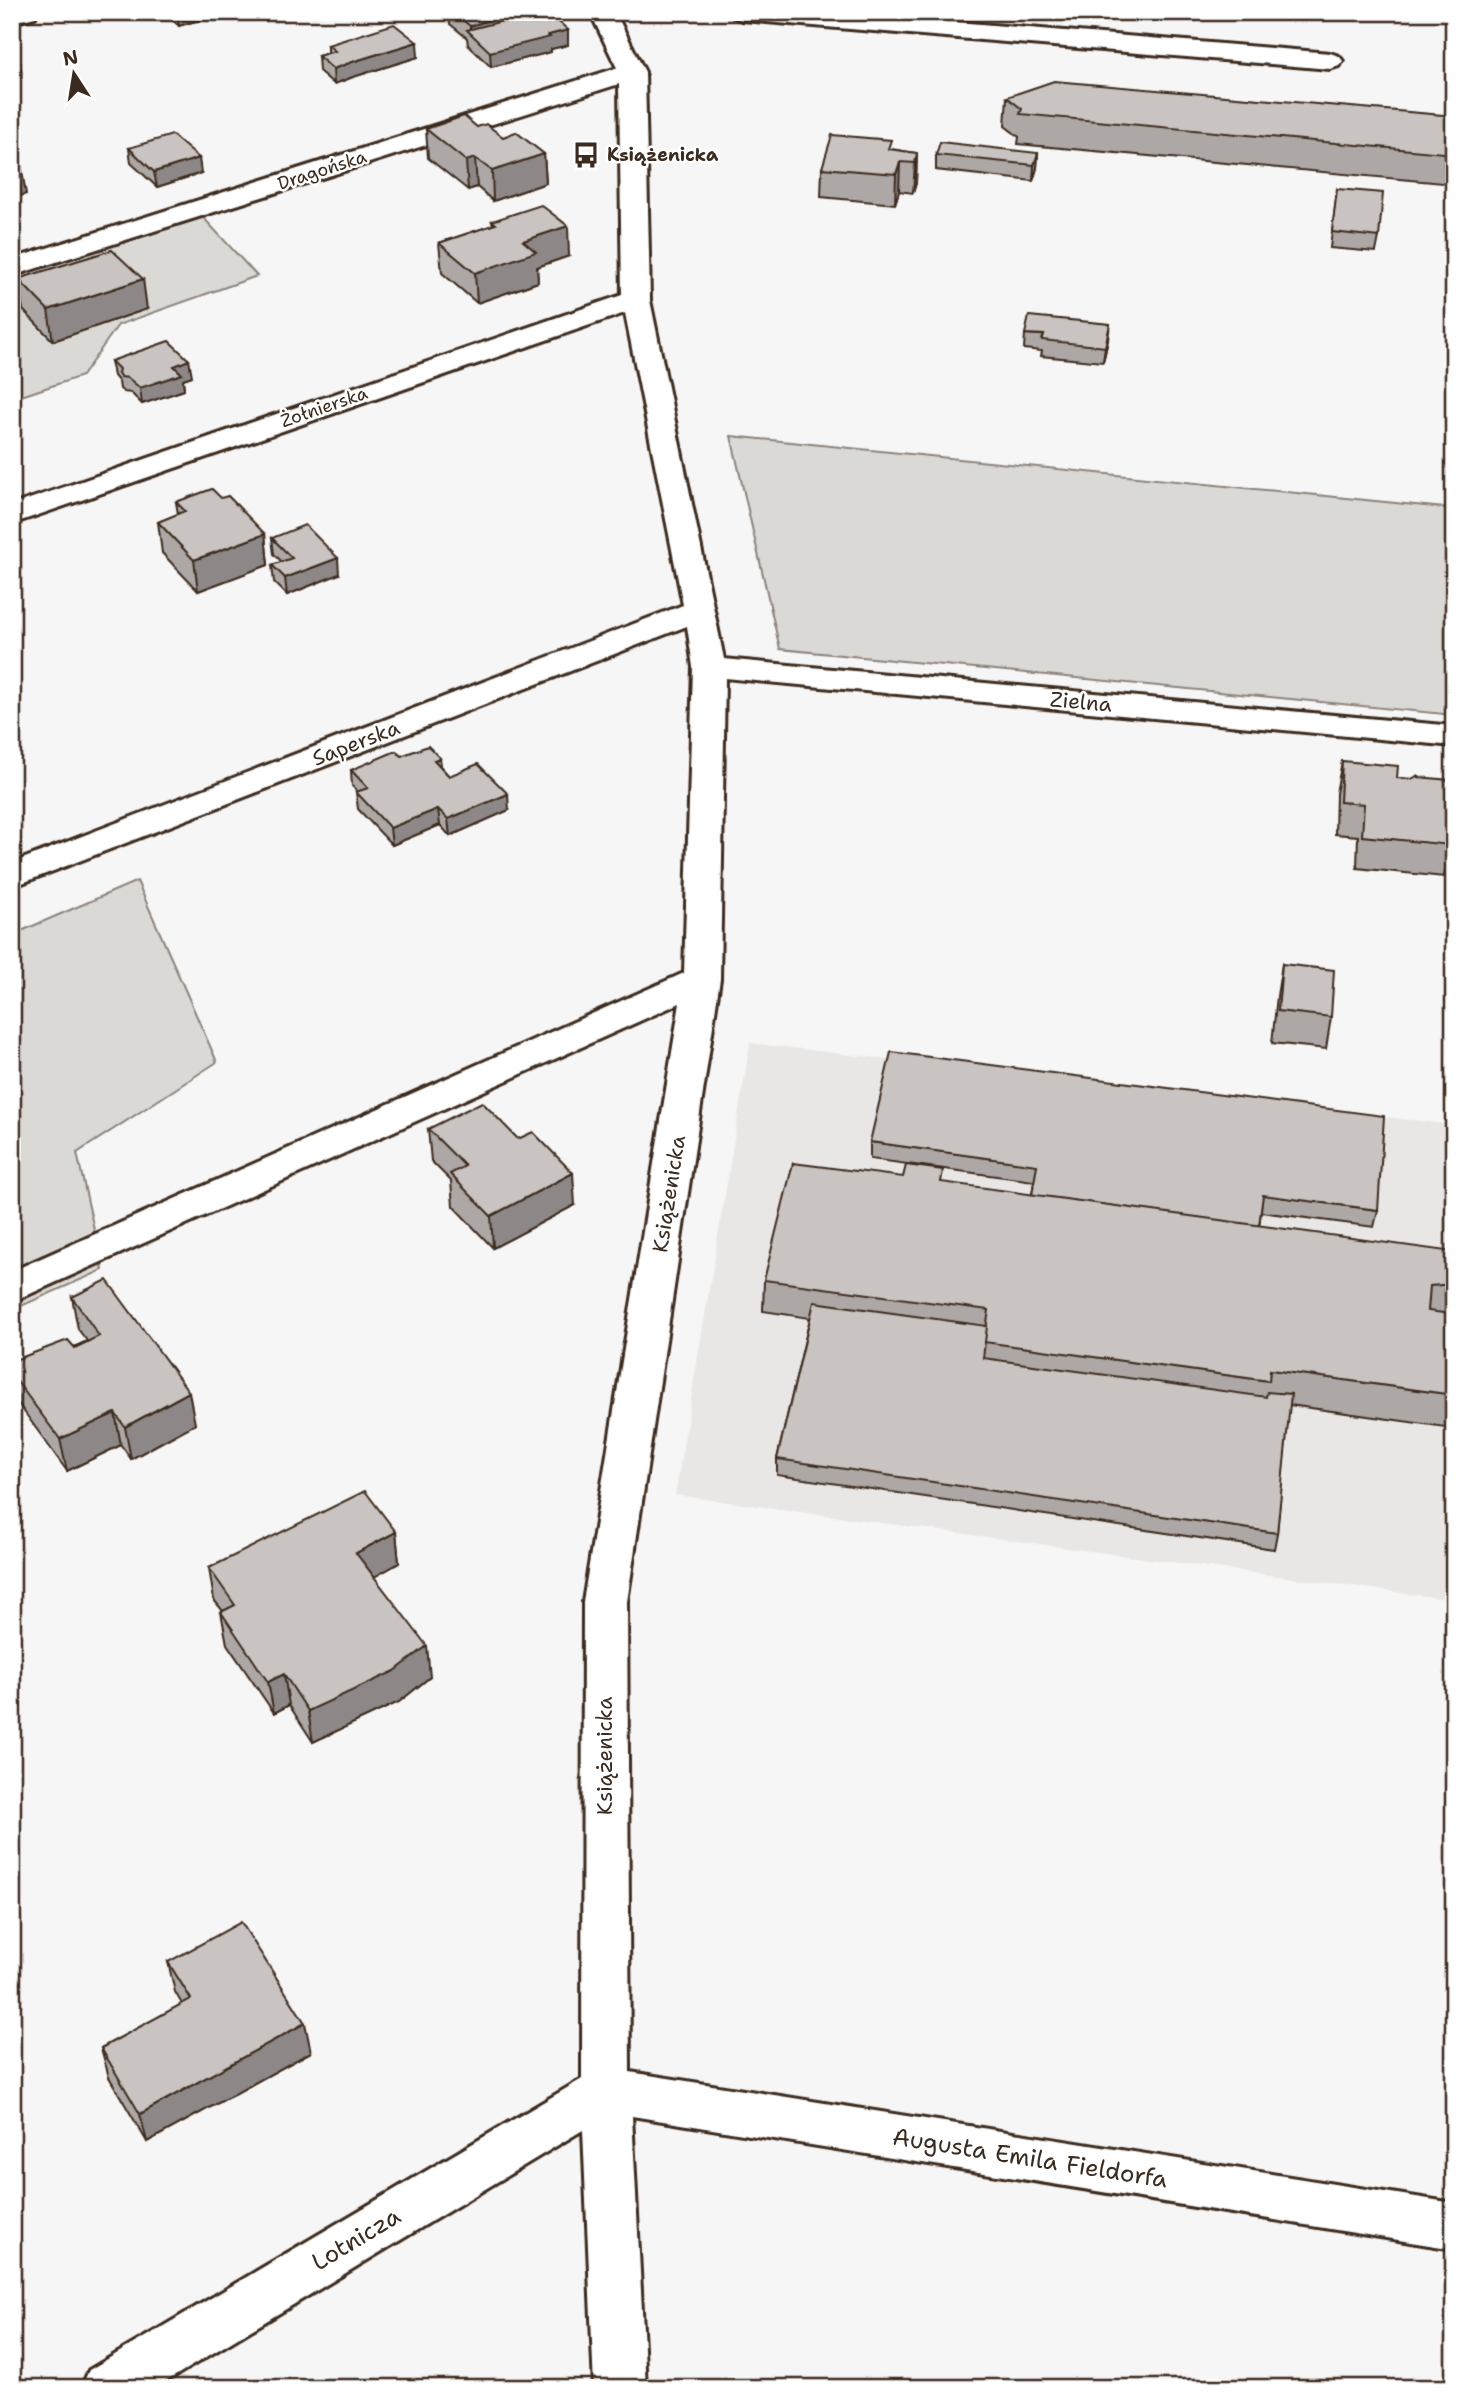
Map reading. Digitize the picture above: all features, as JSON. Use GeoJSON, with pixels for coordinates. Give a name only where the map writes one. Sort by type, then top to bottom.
{"type":"FeatureCollection","features":[{"type":"Feature","properties":{"kind":"street"},"geometry":{"type":"LineString","coordinates":[[12,16],[26,12]]}},
{"type":"Feature","properties":{"kind":"street","name":"Książenicka"},"geometry":{"type":"LineString","coordinates":[[602,12],[632,72],[636,300],[700,610],[709,667],[702,979],[605,1602],[606,2090],[620,2388]]}},
{"type":"Feature","properties":{"kind":"street"},"geometry":{"type":"LineString","coordinates":[[742,12],[1330,61]]}},
{"type":"Feature","properties":{"kind":"street","name":"Dragońska"},"geometry":{"type":"LineString","coordinates":[[12,268],[632,72]]}},
{"type":"Feature","properties":{"kind":"street","name":"Żołnierska"},"geometry":{"type":"LineString","coordinates":[[12,515],[636,300]]}},
{"type":"Feature","properties":{"kind":"street","name":"Saperska"},"geometry":{"type":"LineString","coordinates":[[12,876],[700,610]]}},
{"type":"Feature","properties":{"kind":"street","name":"Zielna"},"geometry":{"type":"LineString","coordinates":[[709,667],[1454,736]]}},
{"type":"Feature","properties":{"kind":"street"},"geometry":{"type":"LineString","coordinates":[[12,1288],[702,979]]}},
{"type":"Feature","properties":{"kind":"street","name":"Augusta Emila Fieldorfa"},"geometry":{"type":"LineString","coordinates":[[606,2090],[1454,2226]]}},
{"type":"Feature","properties":{"kind":"street","name":"Lotnicza"},"geometry":{"type":"LineString","coordinates":[[107,2388],[606,2090]]}},
{"type":"Feature","properties":{"kind":"shaded area"},"geometry":{"type":"Polygon","coordinates":[[[190,203],[257,276],[118,325],[82,376],[12,399],[12,259],[190,203]]]}},
{"type":"Feature","properties":{"kind":"shaded area"},"geometry":{"type":"Polygon","coordinates":[[[731,436],[1454,509],[1454,715],[780,649],[731,436]]]}},
{"type":"Feature","properties":{"kind":"shaded area"},"geometry":{"type":"Polygon","coordinates":[[[137,881],[217,1062],[77,1153],[103,1270],[12,1310],[12,935],[137,881]]]}},
{"type":"Feature","properties":{"kind":"shaded area"},"geometry":{"type":"Polygon","coordinates":[[[750,1043],[1454,1125],[1454,1600],[675,1495],[750,1043]]]}},
{"type":"Feature","properties":{"kind":"building"},"geometry":{"type":"Polygon","coordinates":[[[453,12],[515,12],[470,26],[453,12]]]}},
{"type":"Feature","properties":{"kind":"building"},"geometry":{"type":"Polygon","coordinates":[[[548,12],[568,30],[490,52],[467,30],[548,12]]]}},
{"type":"Feature","properties":{"kind":"building"},"geometry":{"type":"Polygon","coordinates":[[[394,24],[417,42],[333,69],[318,56],[335,51],[328,45],[394,24]]]}},
{"type":"Feature","properties":{"kind":"building"},"geometry":{"type":"Polygon","coordinates":[[[12,55],[20,62],[12,64],[12,55]]]}},
{"type":"Feature","properties":{"kind":"building"},"geometry":{"type":"Polygon","coordinates":[[[1054,81],[1454,116],[1454,154],[1020,114],[1022,109],[1007,97],[1054,81]]]}},
{"type":"Feature","properties":{"kind":"building"},"geometry":{"type":"Polygon","coordinates":[[[464,116],[477,127],[486,124],[503,137],[516,132],[544,154],[492,171],[475,158],[466,161],[426,129],[464,116]]]}},
{"type":"Feature","properties":{"kind":"building"},"geometry":{"type":"Polygon","coordinates":[[[172,135],[199,158],[154,172],[129,148],[172,135]]]}},
{"type":"Feature","properties":{"kind":"building"},"geometry":{"type":"Polygon","coordinates":[[[832,135],[891,140],[888,149],[917,153],[915,163],[900,162],[896,174],[822,168],[832,135]]]}},
{"type":"Feature","properties":{"kind":"building"},"geometry":{"type":"Polygon","coordinates":[[[940,142],[1038,153],[1034,165],[936,155],[940,142]]]}},
{"type":"Feature","properties":{"kind":"building"},"geometry":{"type":"Polygon","coordinates":[[[12,156],[21,165],[12,167],[12,156]]]}},
{"type":"Feature","properties":{"kind":"building"},"geometry":{"type":"Polygon","coordinates":[[[1337,189],[1383,193],[1379,237],[1332,232],[1337,189]]]}},
{"type":"Feature","properties":{"kind":"building"},"geometry":{"type":"Polygon","coordinates":[[[541,205],[568,226],[523,241],[536,252],[475,273],[439,243],[496,224],[492,221],[541,205]]]}},
{"type":"Feature","properties":{"kind":"building"},"geometry":{"type":"Polygon","coordinates":[[[112,250],[143,279],[48,310],[18,279],[112,250]]]}},
{"type":"Feature","properties":{"kind":"building"},"geometry":{"type":"Polygon","coordinates":[[[1029,316],[1110,324],[1105,347],[1042,340],[1044,335],[1025,334],[1029,316]]]}},
{"type":"Feature","properties":{"kind":"building"},"geometry":{"type":"Polygon","coordinates":[[[169,341],[189,360],[174,366],[182,374],[140,388],[128,378],[121,377],[119,369],[111,361],[169,341]]]}},
{"type":"Feature","properties":{"kind":"building"},"geometry":{"type":"Polygon","coordinates":[[[212,489],[221,498],[228,496],[265,534],[194,560],[158,522],[185,511],[176,502],[212,489]]]}},
{"type":"Feature","properties":{"kind":"building"},"geometry":{"type":"Polygon","coordinates":[[[305,525],[338,558],[285,578],[272,565],[292,558],[272,538],[305,525]]]}},
{"type":"Feature","properties":{"kind":"building"},"geometry":{"type":"Polygon","coordinates":[[[428,746],[440,758],[434,760],[449,776],[478,764],[508,794],[448,819],[438,809],[390,828],[356,792],[368,788],[351,770],[396,751],[401,756],[428,746]]]}},
{"type":"Feature","properties":{"kind":"building"},"geometry":{"type":"Polygon","coordinates":[[[1342,761],[1398,766],[1397,778],[1412,779],[1418,775],[1450,780],[1450,802],[1454,804],[1454,820],[1450,822],[1450,845],[1362,836],[1364,804],[1340,802],[1342,761]]]}},
{"type":"Feature","properties":{"kind":"building"},"geometry":{"type":"Polygon","coordinates":[[[1282,964],[1334,970],[1331,1017],[1278,1011],[1282,964]]]}},
{"type":"Feature","properties":{"kind":"building"},"geometry":{"type":"Polygon","coordinates":[[[891,1052],[1384,1116],[1378,1210],[1263,1195],[1259,1226],[1032,1195],[1037,1165],[870,1142],[891,1052]]]}},
{"type":"Feature","properties":{"kind":"building"},"geometry":{"type":"Polygon","coordinates":[[[482,1102],[518,1139],[533,1132],[573,1173],[491,1216],[450,1174],[465,1166],[428,1129],[482,1102]]]}},
{"type":"Feature","properties":{"kind":"building"},"geometry":{"type":"Polygon","coordinates":[[[793,1163],[903,1177],[906,1165],[943,1170],[941,1182],[1454,1252],[1453,1284],[1430,1286],[1428,1311],[1451,1314],[1451,1309],[1454,1310],[1454,1395],[1270,1370],[1269,1381],[984,1342],[989,1310],[764,1280],[793,1163]]]}},
{"type":"Feature","properties":{"kind":"building"},"geometry":{"type":"Polygon","coordinates":[[[107,1280],[189,1392],[125,1427],[115,1413],[60,1439],[12,1375],[12,1361],[68,1340],[75,1348],[99,1336],[72,1297],[107,1280]]]}},
{"type":"Feature","properties":{"kind":"building"},"geometry":{"type":"Polygon","coordinates":[[[814,1302],[987,1326],[983,1358],[1266,1397],[1267,1392],[1291,1394],[1277,1533],[777,1459],[814,1302]]]}},
{"type":"Feature","properties":{"kind":"building"},"geometry":{"type":"Polygon","coordinates":[[[365,1491],[396,1532],[356,1553],[427,1646],[395,1671],[308,1711],[284,1674],[268,1682],[221,1612],[235,1605],[209,1568],[365,1491]]]}},
{"type":"Feature","properties":{"kind":"building"},"geometry":{"type":"Polygon","coordinates":[[[241,1922],[305,2023],[140,2114],[101,2048],[191,1999],[168,1962],[241,1922]]]}},
{"type":"Feature","properties":{"kind":"place","name":"Książenicka"},"geometry":{"type":"Point","coordinates":[586,155]}}]}
